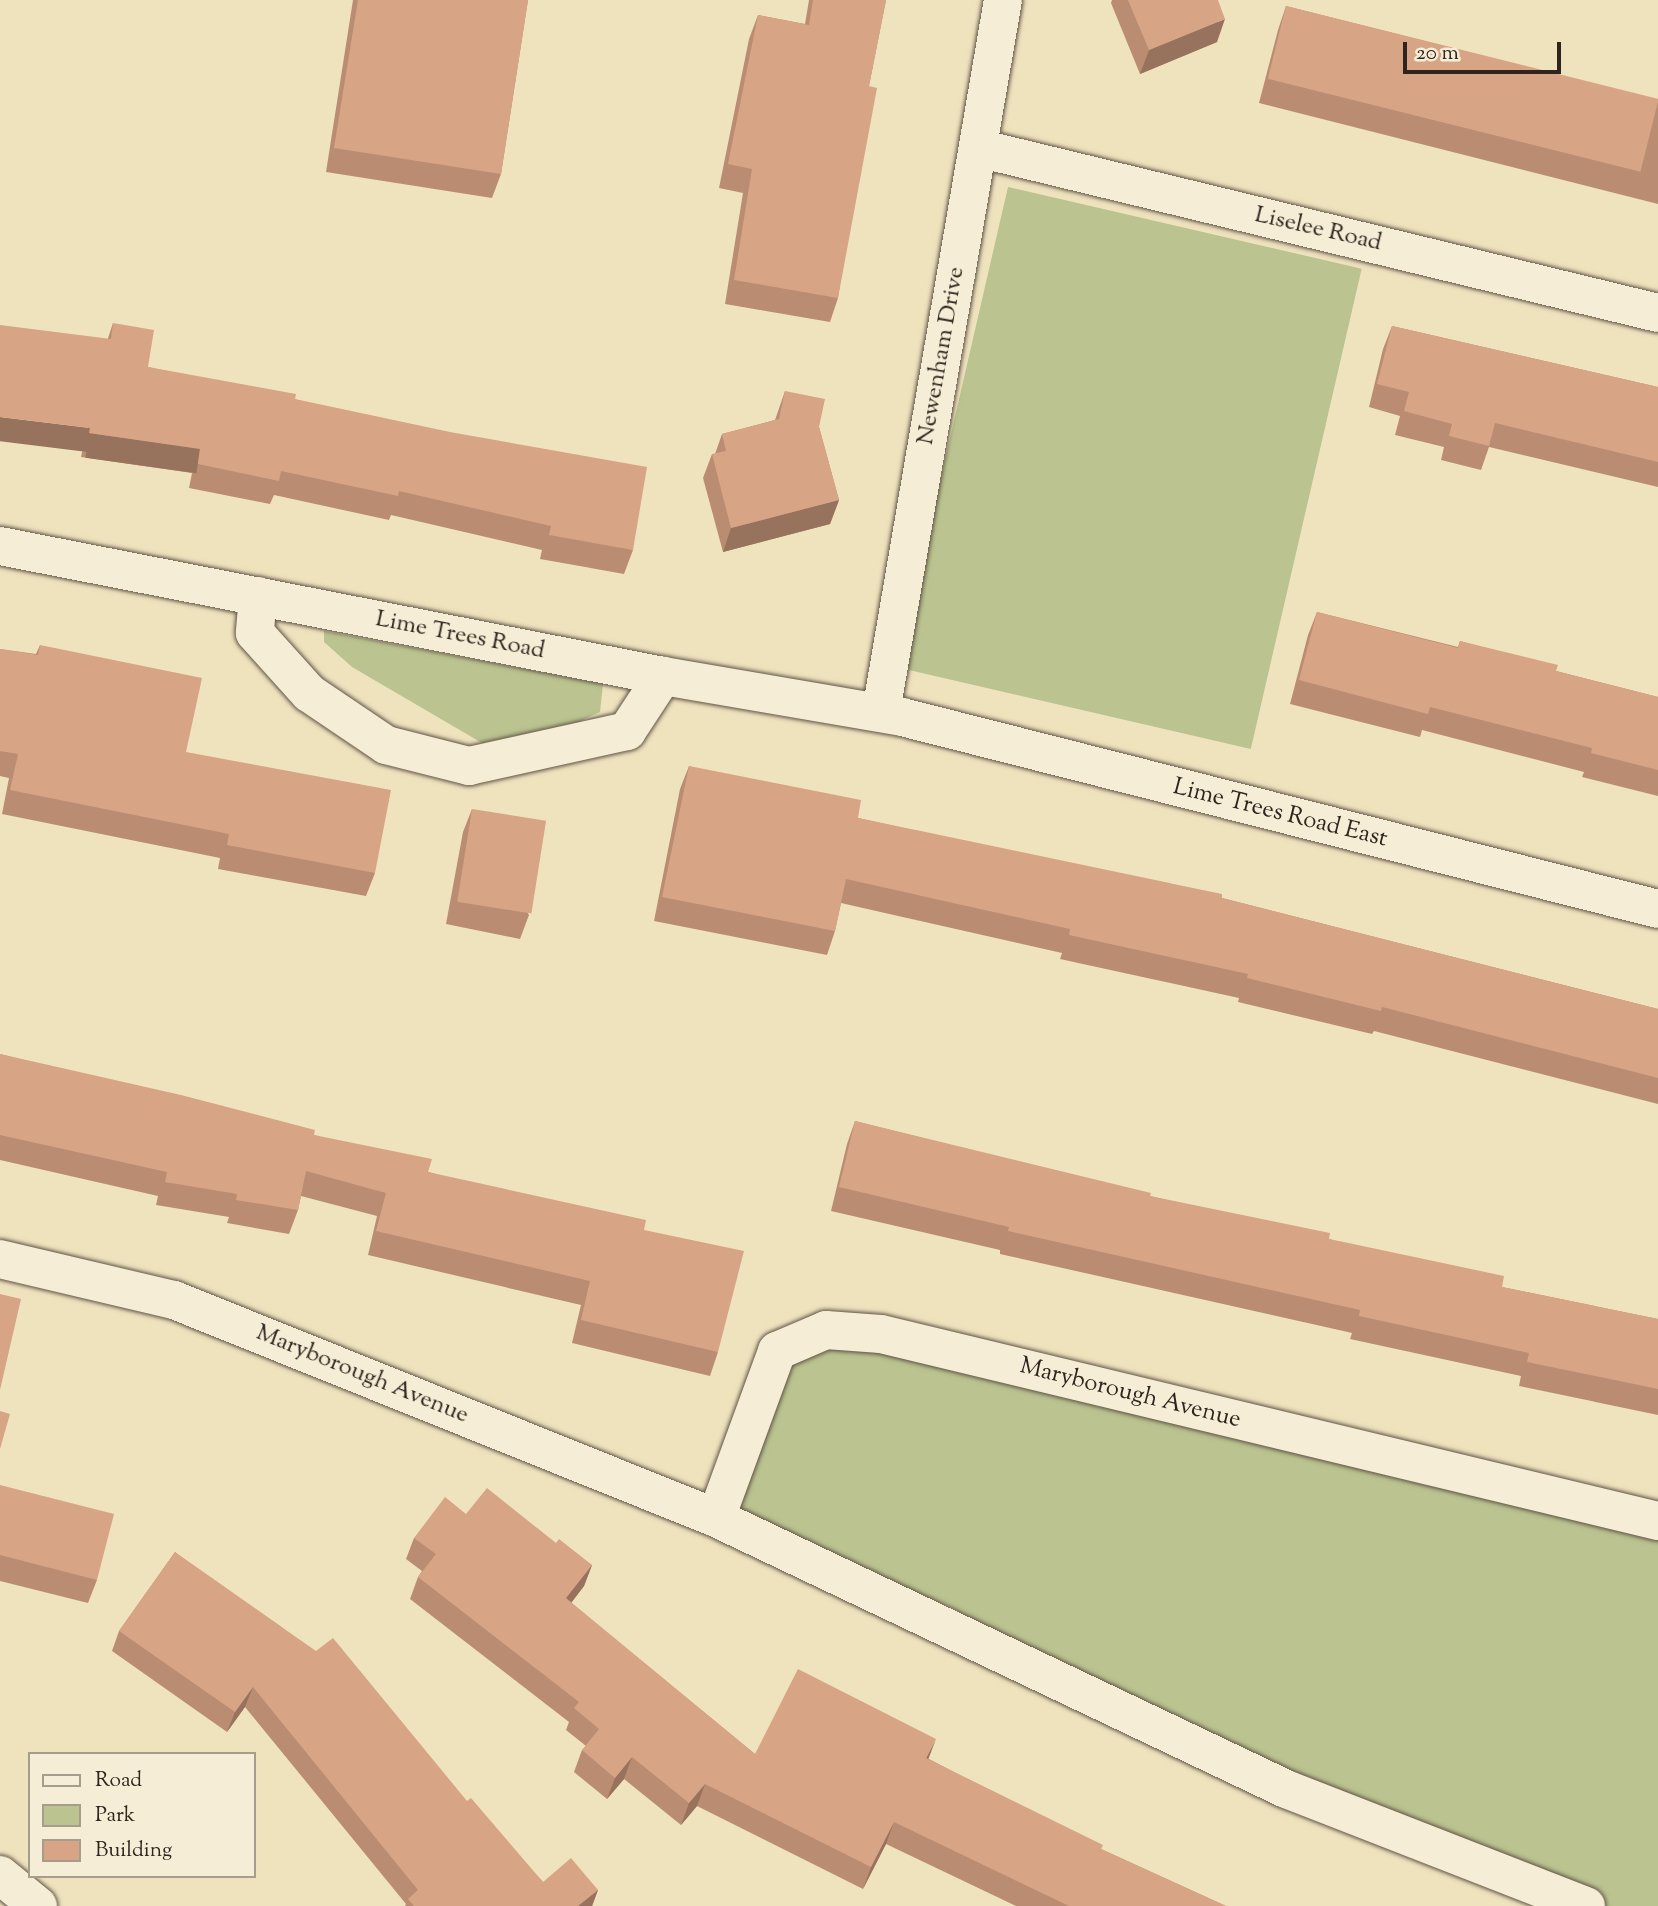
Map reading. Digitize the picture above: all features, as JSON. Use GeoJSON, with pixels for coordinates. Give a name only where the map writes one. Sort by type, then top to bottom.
{"type":"FeatureCollection","features":[{"type":"Feature","properties":{"kind":"street","name":"Newenham Drive"},"geometry":{"type":"LineString","coordinates":[[892,714],[1003,0]]}},
{"type":"Feature","properties":{"kind":"street","name":"Liselee Road"},"geometry":{"type":"LineString","coordinates":[[978,148],[1658,313]]}},
{"type":"Feature","properties":{"kind":"street","name":"Lime Trees Road"},"geometry":{"type":"LineString","coordinates":[[0,546],[663,676],[892,714]]}},
{"type":"Feature","properties":{"kind":"street"},"geometry":{"type":"LineString","coordinates":[[258,596],[255,633],[309,693],[386,745],[469,766],[627,732],[663,676]]}},
{"type":"Feature","properties":{"kind":"street","name":"Lime Trees Road East"},"geometry":{"type":"LineString","coordinates":[[892,714],[1658,909]]}},
{"type":"Feature","properties":{"kind":"street","name":"Maryborough Avenue"},"geometry":{"type":"LineString","coordinates":[[0,1259],[174,1300],[716,1518],[1286,1789],[1586,1906]]}},
{"type":"Feature","properties":{"kind":"street","name":"Maryborough Avenue"},"geometry":{"type":"LineString","coordinates":[[716,1518],[777,1351],[826,1330],[881,1334],[1658,1521]]}},
{"type":"Feature","properties":{"kind":"street"},"geometry":{"type":"LineString","coordinates":[[0,1875],[38,1906]]}},
{"type":"Feature","properties":{"kind":"green space"},"geometry":{"type":"Polygon","coordinates":[[[1008,187],[1362,269],[1251,749],[897,667],[1008,187]]]}},
{"type":"Feature","properties":{"kind":"green space"},"geometry":{"type":"Polygon","coordinates":[[[324,631],[603,684],[600,712],[578,722],[482,743],[352,667],[324,642],[324,631]]]}},
{"type":"Feature","properties":{"kind":"green space"},"geometry":{"type":"Polygon","coordinates":[[[826,1330],[1658,1521],[1658,1906],[1586,1906],[1127,1712],[951,1607],[716,1518],[777,1351],[826,1330]]]}},
{"type":"Feature","properties":{"kind":"building"},"geometry":{"type":"Polygon","coordinates":[[[358,0],[528,0],[501,174],[334,148],[358,0]]]}},
{"type":"Feature","properties":{"kind":"building"},"geometry":{"type":"Polygon","coordinates":[[[813,0],[886,0],[869,86],[877,88],[838,298],[734,280],[752,169],[728,164],[758,15],[809,25],[813,0]]]}},
{"type":"Feature","properties":{"kind":"building"},"geometry":{"type":"Polygon","coordinates":[[[1128,0],[1218,0],[1225,19],[1149,50],[1128,0]]]}},
{"type":"Feature","properties":{"kind":"building"},"geometry":{"type":"Polygon","coordinates":[[[1286,6],[1658,99],[1640,172],[1268,79],[1286,6]]]}},
{"type":"Feature","properties":{"kind":"building"},"geometry":{"type":"Polygon","coordinates":[[[113,323],[154,330],[148,367],[296,394],[295,399],[450,432],[647,467],[633,550],[549,535],[551,526],[399,491],[398,496],[281,471],[279,481],[198,464],[200,449],[89,433],[90,428],[0,417],[0,325],[111,339],[113,323]]]}},
{"type":"Feature","properties":{"kind":"building"},"geometry":{"type":"Polygon","coordinates":[[[1392,326],[1658,387],[1658,462],[1495,423],[1489,446],[1449,436],[1452,424],[1404,411],[1409,392],[1377,384],[1392,326]]]}},
{"type":"Feature","properties":{"kind":"building"},"geometry":{"type":"Polygon","coordinates":[[[785,391],[825,399],[819,427],[839,500],[731,528],[712,454],[726,451],[722,434],[779,419],[785,391]]]}},
{"type":"Feature","properties":{"kind":"building"},"geometry":{"type":"Polygon","coordinates":[[[1317,612],[1458,648],[1460,641],[1558,665],[1556,671],[1658,697],[1658,770],[1591,753],[1592,748],[1430,707],[1428,714],[1299,680],[1317,612]]]}},
{"type":"Feature","properties":{"kind":"building"},"geometry":{"type":"Polygon","coordinates":[[[40,645],[202,678],[186,752],[391,790],[375,873],[227,845],[229,834],[10,790],[18,754],[0,751],[0,649],[38,655],[40,645]]]}},
{"type":"Feature","properties":{"kind":"building"},"geometry":{"type":"Polygon","coordinates":[[[689,766],[861,800],[858,818],[1222,894],[1222,898],[1658,1009],[1658,1078],[1382,1007],[1381,1011],[1247,978],[1248,974],[1069,935],[1070,929],[846,879],[835,931],[662,897],[689,766]]]}},
{"type":"Feature","properties":{"kind":"building"},"geometry":{"type":"Polygon","coordinates":[[[472,809],[546,821],[531,914],[457,902],[472,809]]]}},
{"type":"Feature","properties":{"kind":"building"},"geometry":{"type":"Polygon","coordinates":[[[0,1054],[181,1095],[315,1130],[314,1135],[432,1159],[428,1172],[646,1220],[644,1230],[744,1251],[718,1352],[581,1320],[590,1281],[376,1231],[386,1193],[306,1171],[298,1210],[236,1200],[237,1194],[165,1182],[167,1172],[0,1135],[0,1054]]]}},
{"type":"Feature","properties":{"kind":"building"},"geometry":{"type":"Polygon","coordinates":[[[855,1121],[1151,1193],[1150,1196],[1330,1233],[1329,1239],[1504,1276],[1502,1287],[1658,1319],[1658,1389],[1527,1362],[1529,1353],[1359,1316],[1360,1310],[1008,1231],[1009,1227],[839,1187],[855,1121]]]}},
{"type":"Feature","properties":{"kind":"building"},"geometry":{"type":"Polygon","coordinates":[[[0,1294],[21,1299],[0,1390],[0,1294]]]}},
{"type":"Feature","properties":{"kind":"building"},"geometry":{"type":"Polygon","coordinates":[[[0,1411],[10,1414],[0,1449],[0,1411]]]}},
{"type":"Feature","properties":{"kind":"building"},"geometry":{"type":"Polygon","coordinates":[[[0,1485],[114,1514],[97,1580],[0,1555],[0,1485]]]}},
{"type":"Feature","properties":{"kind":"building"},"geometry":{"type":"Polygon","coordinates":[[[487,1488],[556,1543],[559,1539],[592,1565],[566,1598],[755,1754],[798,1669],[936,1739],[926,1758],[1103,1845],[1101,1849],[1226,1906],[1069,1906],[894,1822],[871,1867],[705,1784],[689,1803],[632,1757],[615,1778],[582,1750],[599,1729],[574,1708],[579,1702],[418,1577],[436,1554],[414,1538],[445,1497],[466,1514],[487,1488]]]}},
{"type":"Feature","properties":{"kind":"building"},"geometry":{"type":"Polygon","coordinates":[[[175,1552],[316,1651],[333,1638],[467,1801],[471,1798],[543,1882],[571,1858],[598,1890],[578,1906],[414,1906],[408,1899],[418,1890],[253,1687],[235,1712],[119,1631],[175,1552]]]}}]}
